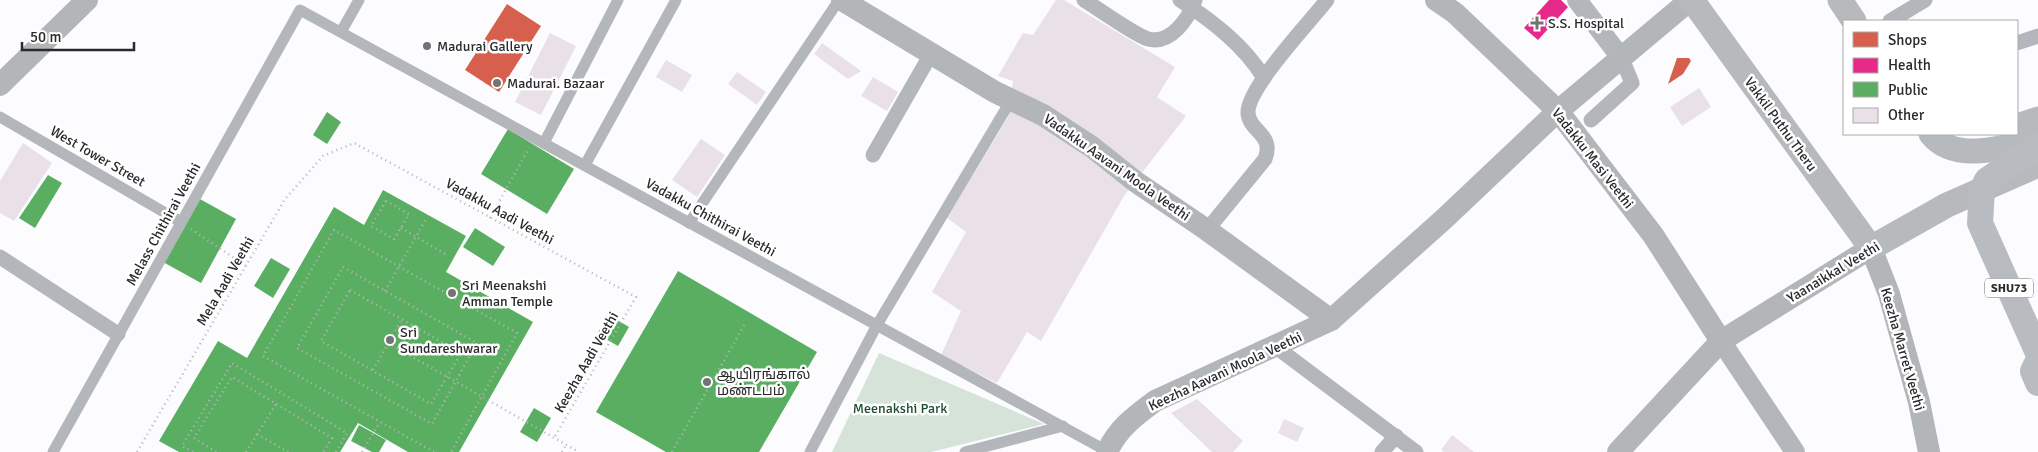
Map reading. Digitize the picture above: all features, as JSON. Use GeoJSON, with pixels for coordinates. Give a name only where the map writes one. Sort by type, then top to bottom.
{"type":"FeatureCollection","features":[{"type":"Feature","properties":{"kind":"highway"},"geometry":{"type":"LineString","coordinates":[[1980,223],[1982,190],[1987,180],[2038,146]]}},
{"type":"Feature","properties":{"kind":"highway","name":"SHU73"},"geometry":{"type":"LineString","coordinates":[[1980,223],[2038,354]]}},
{"type":"Feature","properties":{"kind":"highway"},"geometry":{"type":"LineString","coordinates":[[2038,361],[2033,371],[2038,384]]}},
{"type":"Feature","properties":{"kind":"main road"},"geometry":{"type":"LineString","coordinates":[[0,85],[88,0]]}},
{"type":"Feature","properties":{"kind":"main road","name":"Vadakku Aavani Moola Veethi"},"geometry":{"type":"LineString","coordinates":[[840,0],[1011,100],[1043,115],[1092,147],[1136,182],[1207,230],[1331,320]]}},
{"type":"Feature","properties":{"kind":"main road","name":"Vadakku Masi Veethi"},"geometry":{"type":"LineString","coordinates":[[1436,0],[1455,13],[1558,111],[1653,235],[1721,341]]}},
{"type":"Feature","properties":{"kind":"main road","name":"Keezha Aavani Moola Veethi"},"geometry":{"type":"LineString","coordinates":[[1107,451],[1118,431],[1129,420],[1155,401],[1276,348],[1331,320],[1444,219],[1558,111],[1691,0]]}},
{"type":"Feature","properties":{"kind":"main road","name":"Vakkil Puthu Theru"},"geometry":{"type":"LineString","coordinates":[[1691,0],[1871,248]]}},
{"type":"Feature","properties":{"kind":"main road"},"geometry":{"type":"LineString","coordinates":[[1840,0],[1853,20]]}},
{"type":"Feature","properties":{"kind":"main road"},"geometry":{"type":"LineString","coordinates":[[2018,126],[2038,119]]}},
{"type":"Feature","properties":{"kind":"main road"},"geometry":{"type":"LineString","coordinates":[[1972,150],[1991,135]]}},
{"type":"Feature","properties":{"kind":"main road"},"geometry":{"type":"LineString","coordinates":[[1935,138],[1951,149],[1972,150],[1994,150],[2038,139]]}},
{"type":"Feature","properties":{"kind":"main road","name":"Yaanaikkal Veethi"},"geometry":{"type":"LineString","coordinates":[[1618,452],[1721,341],[1871,248],[1947,205],[2038,165]]}},
{"type":"Feature","properties":{"kind":"main road","name":"SHU73"},"geometry":{"type":"LineString","coordinates":[[1947,205],[1966,209],[1980,223]]}},
{"type":"Feature","properties":{"kind":"main road","name":"Keezha Marret Veethi"},"geometry":{"type":"LineString","coordinates":[[1871,248],[1889,294],[1919,402],[1929,452]]}},
{"type":"Feature","properties":{"kind":"street"},"geometry":{"type":"LineString","coordinates":[[340,32],[359,0]]}},
{"type":"Feature","properties":{"kind":"street"},"geometry":{"type":"LineString","coordinates":[[539,140],[618,0]]}},
{"type":"Feature","properties":{"kind":"street"},"geometry":{"type":"LineString","coordinates":[[585,165],[676,0]]}},
{"type":"Feature","properties":{"kind":"street"},"geometry":{"type":"LineString","coordinates":[[689,222],[840,0]]}},
{"type":"Feature","properties":{"kind":"street"},"geometry":{"type":"LineString","coordinates":[[1084,0],[1148,39],[1162,38],[1173,33],[1189,3],[1243,51],[1264,78]]}},
{"type":"Feature","properties":{"kind":"street"},"geometry":{"type":"LineString","coordinates":[[1207,230],[1265,159],[1268,152],[1264,138],[1248,114],[1251,99],[1264,78],[1327,0]]}},
{"type":"Feature","properties":{"kind":"street"},"geometry":{"type":"LineString","coordinates":[[1577,0],[1622,59],[1632,84],[1591,120]]}},
{"type":"Feature","properties":{"kind":"street"},"geometry":{"type":"LineString","coordinates":[[1892,20],[1925,0]]}},
{"type":"Feature","properties":{"kind":"street","name":"Vadakku Chithirai Veethi"},"geometry":{"type":"LineString","coordinates":[[300,10],[1107,451]]}},
{"type":"Feature","properties":{"kind":"street","name":"Melass Chithirai Veethi"},"geometry":{"type":"LineString","coordinates":[[53,452],[300,10]]}},
{"type":"Feature","properties":{"kind":"street"},"geometry":{"type":"LineString","coordinates":[[2018,43],[2038,36]]}},
{"type":"Feature","properties":{"kind":"street"},"geometry":{"type":"LineString","coordinates":[[873,155],[932,54]]}},
{"type":"Feature","properties":{"kind":"street"},"geometry":{"type":"LineString","coordinates":[[810,452],[877,325],[1011,100]]}},
{"type":"Feature","properties":{"kind":"street","name":"West Tower Street"},"geometry":{"type":"LineString","coordinates":[[0,117],[181,222]]}},
{"type":"Feature","properties":{"kind":"street"},"geometry":{"type":"LineString","coordinates":[[0,257],[118,334]]}},
{"type":"Feature","properties":{"kind":"street"},"geometry":{"type":"LineString","coordinates":[[1721,341],[1795,452]]}},
{"type":"Feature","properties":{"kind":"street"},"geometry":{"type":"LineString","coordinates":[[1276,348],[1416,452]]}},
{"type":"Feature","properties":{"kind":"street"},"geometry":{"type":"LineString","coordinates":[[965,452],[1063,426]]}},
{"type":"Feature","properties":{"kind":"street"},"geometry":{"type":"LineString","coordinates":[[1382,452],[1396,436]]}},
{"type":"Feature","properties":{"kind":"path"},"geometry":{"type":"LineString","coordinates":[[490,218],[539,140]]}},
{"type":"Feature","properties":{"kind":"path","name":"Vadakku Aadi Veethi"},"geometry":{"type":"LineString","coordinates":[[354,143],[636,297]]}},
{"type":"Feature","properties":{"kind":"path","name":"Mela Aadi Veethi"},"geometry":{"type":"LineString","coordinates":[[137,452],[285,199],[323,156],[354,143]]}},
{"type":"Feature","properties":{"kind":"path"},"geometry":{"type":"LineString","coordinates":[[386,201],[409,214],[401,228],[394,239],[371,226],[386,201]]}},
{"type":"Feature","properties":{"kind":"path"},"geometry":{"type":"LineString","coordinates":[[386,291],[426,219]]}},
{"type":"Feature","properties":{"kind":"path"},"geometry":{"type":"LineString","coordinates":[[181,222],[246,266]]}},
{"type":"Feature","properties":{"kind":"path"},"geometry":{"type":"LineString","coordinates":[[401,228],[447,255]]}},
{"type":"Feature","properties":{"kind":"path"},"geometry":{"type":"LineString","coordinates":[[434,452],[263,356],[334,230],[517,333],[450,452]]}},
{"type":"Feature","properties":{"kind":"path"},"geometry":{"type":"LineString","coordinates":[[343,267],[477,343],[455,382],[432,424],[297,348],[343,267]]}},
{"type":"Feature","properties":{"kind":"path"},"geometry":{"type":"LineString","coordinates":[[350,290],[461,353],[431,404],[373,370],[321,341],[350,290]]}},
{"type":"Feature","properties":{"kind":"path","name":"Keezha Aadi Veethi"},"geometry":{"type":"LineString","coordinates":[[554,438],[636,297]]}},
{"type":"Feature","properties":{"kind":"path"},"geometry":{"type":"LineString","coordinates":[[373,370],[402,319]]}},
{"type":"Feature","properties":{"kind":"path"},"geometry":{"type":"LineString","coordinates":[[672,452],[746,322]]}},
{"type":"Feature","properties":{"kind":"path"},"geometry":{"type":"LineString","coordinates":[[388,344],[579,452]]}},
{"type":"Feature","properties":{"kind":"path"},"geometry":{"type":"LineString","coordinates":[[193,452],[182,446],[232,363],[347,433],[336,452]]}},
{"type":"Feature","properties":{"kind":"path"},"geometry":{"type":"LineString","coordinates":[[216,452],[194,438],[232,377],[332,438],[323,452]]}},
{"type":"Feature","properties":{"kind":"path"},"geometry":{"type":"LineString","coordinates":[[246,452],[276,404]]}},
{"type":"Feature","properties":{"kind":"path"},"geometry":{"type":"LineString","coordinates":[[362,452],[380,422]]}},
{"type":"Feature","properties":{"kind":"path"},"geometry":{"type":"LineString","coordinates":[[257,434],[288,452]]}},
{"type":"Feature","properties":{"kind":"path"},"geometry":{"type":"LineString","coordinates":[[562,452],[566,445]]}},
{"type":"Feature","properties":{"kind":"green space","name":"Meenakshi Park"},"geometry":{"type":"Polygon","coordinates":[[[879,353],[1044,424],[931,452],[832,452],[879,353]]]}},
{"type":"Feature","properties":{"kind":"building: Shops"},"geometry":{"type":"Polygon","coordinates":[[[507,4],[541,26],[499,92],[465,70],[507,4]]]}},
{"type":"Feature","properties":{"kind":"building: Shops"},"geometry":{"type":"Polygon","coordinates":[[[1677,58],[1689,58],[1691,61],[1683,74],[1668,84],[1677,58]]]}},
{"type":"Feature","properties":{"kind":"building: Health"},"geometry":{"type":"Polygon","coordinates":[[[1549,0],[1561,0],[1568,7],[1538,40],[1524,28],[1549,0]]]}},
{"type":"Feature","properties":{"kind":"building: Public"},"geometry":{"type":"Polygon","coordinates":[[[327,112],[341,122],[327,144],[313,135],[327,112]]]}},
{"type":"Feature","properties":{"kind":"building: Public"},"geometry":{"type":"Polygon","coordinates":[[[508,129],[574,169],[547,214],[481,174],[508,129]]]}},
{"type":"Feature","properties":{"kind":"building: Public"},"geometry":{"type":"Polygon","coordinates":[[[48,175],[62,183],[35,228],[19,218],[48,175]]]}},
{"type":"Feature","properties":{"kind":"building: Public","name":"Sri Sundareshwarar"},"geometry":{"type":"Polygon","coordinates":[[[383,190],[466,236],[446,272],[533,322],[459,452],[408,452],[358,423],[340,452],[179,452],[159,441],[218,341],[247,358],[334,207],[364,225],[383,190]]]}},
{"type":"Feature","properties":{"kind":"building: Public"},"geometry":{"type":"Polygon","coordinates":[[[198,198],[236,219],[201,283],[163,262],[198,198]]]}},
{"type":"Feature","properties":{"kind":"building: Public"},"geometry":{"type":"Polygon","coordinates":[[[475,228],[505,247],[493,266],[463,247],[475,228]]]}},
{"type":"Feature","properties":{"kind":"building: Public"},"geometry":{"type":"Polygon","coordinates":[[[271,258],[290,269],[273,298],[254,286],[271,258]]]}},
{"type":"Feature","properties":{"kind":"building: Public","name":"ஆயிரங்கால் மண்டபம்"},"geometry":{"type":"Polygon","coordinates":[[[678,271],[817,352],[759,452],[666,452],[596,412],[678,271]]]}},
{"type":"Feature","properties":{"kind":"building: Public"},"geometry":{"type":"Polygon","coordinates":[[[609,315],[629,327],[618,346],[597,334],[609,315]]]}},
{"type":"Feature","properties":{"kind":"building: Public"},"geometry":{"type":"Polygon","coordinates":[[[534,408],[551,418],[537,442],[520,432],[534,408]]]}},
{"type":"Feature","properties":{"kind":"building: Public"},"geometry":{"type":"Polygon","coordinates":[[[359,425],[386,440],[379,452],[372,452],[351,441],[359,425]]]}},
{"type":"Feature","properties":{"kind":"building: Other"},"geometry":{"type":"Polygon","coordinates":[[[1056,0],[1064,0],[1175,67],[1157,97],[1186,116],[1124,196],[1041,341],[1027,332],[997,383],[941,355],[961,311],[932,292],[966,232],[947,218],[1008,117],[1013,81],[998,76],[1023,33],[1033,35],[1056,0]]]}},
{"type":"Feature","properties":{"kind":"building: Other"},"geometry":{"type":"Polygon","coordinates":[[[550,33],[576,46],[541,115],[515,102],[550,33]]]}},
{"type":"Feature","properties":{"kind":"building: Other"},"geometry":{"type":"Polygon","coordinates":[[[822,43],[861,71],[848,79],[814,54],[822,43]]]}},
{"type":"Feature","properties":{"kind":"building: Other"},"geometry":{"type":"Polygon","coordinates":[[[666,60],[692,75],[682,92],[656,77],[666,60]]]}},
{"type":"Feature","properties":{"kind":"building: Other"},"geometry":{"type":"Polygon","coordinates":[[[737,72],[766,92],[757,105],[728,84],[737,72]]]}},
{"type":"Feature","properties":{"kind":"building: Other"},"geometry":{"type":"Polygon","coordinates":[[[873,77],[898,92],[887,111],[861,96],[873,77]]]}},
{"type":"Feature","properties":{"kind":"building: Other"},"geometry":{"type":"Polygon","coordinates":[[[1699,88],[1711,107],[1682,126],[1670,107],[1699,88]]]}},
{"type":"Feature","properties":{"kind":"building: Other"},"geometry":{"type":"Polygon","coordinates":[[[701,139],[725,155],[697,197],[672,180],[701,139]]]}},
{"type":"Feature","properties":{"kind":"building: Other"},"geometry":{"type":"Polygon","coordinates":[[[23,143],[52,163],[14,221],[0,213],[0,181],[23,143]]]}},
{"type":"Feature","properties":{"kind":"building: Other"},"geometry":{"type":"Polygon","coordinates":[[[1197,399],[1243,441],[1233,452],[1212,452],[1171,413],[1197,399]]]}},
{"type":"Feature","properties":{"kind":"building: Other"},"geometry":{"type":"Polygon","coordinates":[[[1284,419],[1304,428],[1297,442],[1278,433],[1284,419]]]}},
{"type":"Feature","properties":{"kind":"building: Other"},"geometry":{"type":"Polygon","coordinates":[[[1452,435],[1474,452],[1444,452],[1441,450],[1452,435]]]}},
{"type":"Feature","properties":{"kind":"place","name":"S.S. Hospital"},"geometry":{"type":"Point","coordinates":[1537,23]}},
{"type":"Feature","properties":{"kind":"place","name":"Madurai Gallery"},"geometry":{"type":"Point","coordinates":[427,46]}},
{"type":"Feature","properties":{"kind":"place","name":"Madurai. Bazaar"},"geometry":{"type":"Point","coordinates":[497,83]}},
{"type":"Feature","properties":{"kind":"place","name":"Sri Meenakshi Amman Temple"},"geometry":{"type":"Point","coordinates":[452,293]}},
{"type":"Feature","properties":{"kind":"place","name":"Sri Sundareshwarar"},"geometry":{"type":"Point","coordinates":[390,340]}},
{"type":"Feature","properties":{"kind":"place","name":"ஆயிரங்கால் மண்டபம்"},"geometry":{"type":"Point","coordinates":[707,382]}}]}
